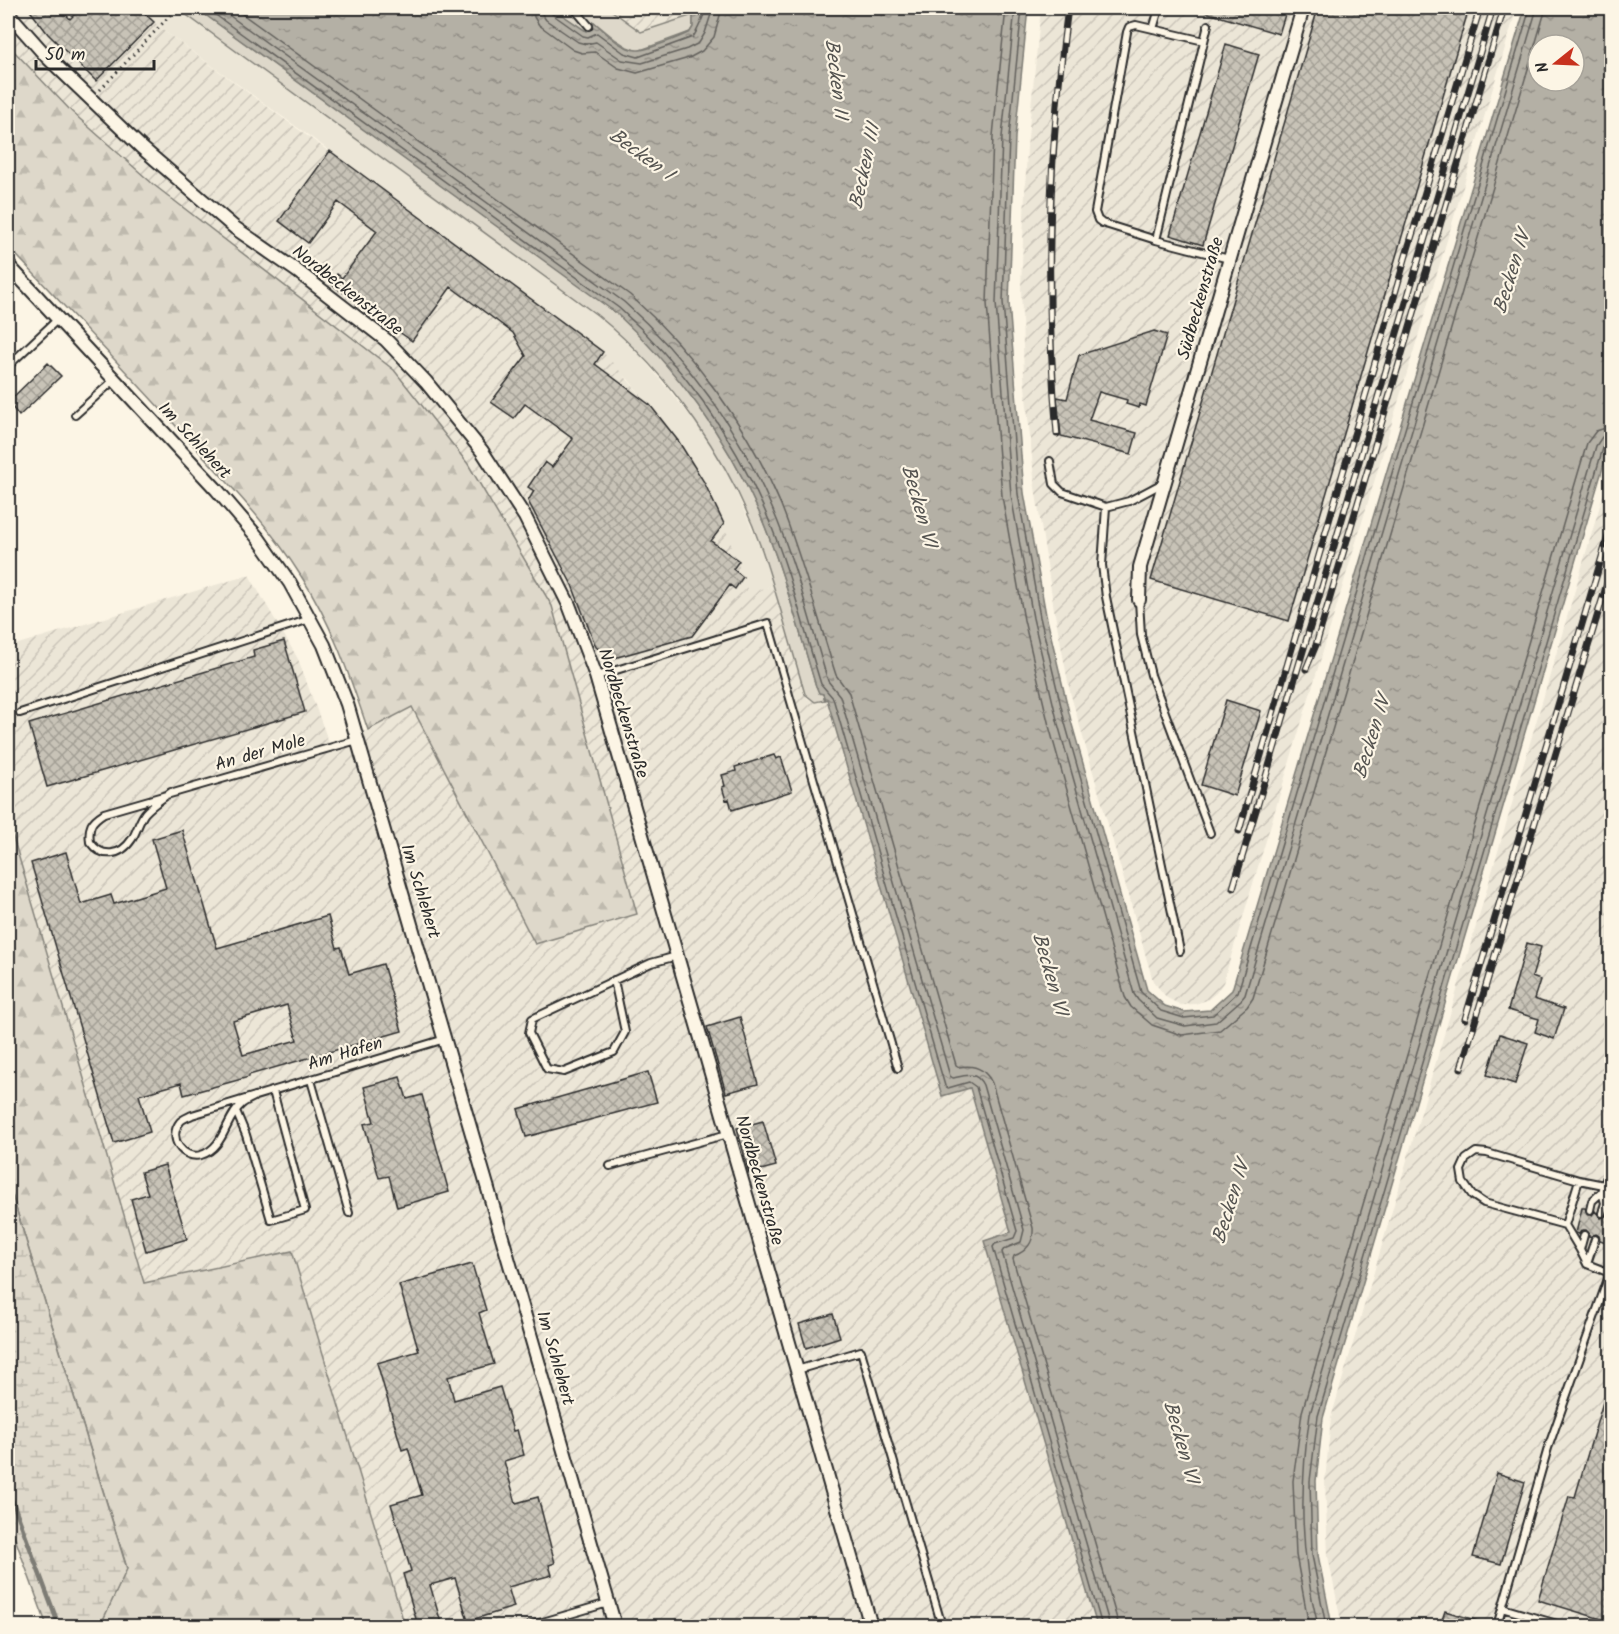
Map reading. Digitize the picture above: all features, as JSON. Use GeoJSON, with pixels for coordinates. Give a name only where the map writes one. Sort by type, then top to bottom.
{"type":"FeatureCollection","features":[{"type":"Feature","properties":{"kind":"street","name":"Südbeckenstraße"},"geometry":{"type":"LineString","coordinates":[[1139,600],[1140,567],[1303,8]]}},
{"type":"Feature","properties":{"kind":"street","name":"Nordbeckenstraße"},"geometry":{"type":"LineString","coordinates":[[9,20],[141,147],[235,228],[297,271],[386,340],[426,382],[482,451],[525,517],[569,605],[596,676],[728,1134],[802,1368],[871,1626]]}},
{"type":"Feature","properties":{"kind":"street","name":"Im Schlehert"},"geometry":{"type":"LineString","coordinates":[[8,265],[217,490],[259,539],[290,583],[324,645],[357,740],[615,1626]]}},
{"type":"Feature","properties":{"kind":"lane"},"geometry":{"type":"LineString","coordinates":[[574,8],[589,26]]}},
{"type":"Feature","properties":{"kind":"lane"},"geometry":{"type":"LineString","coordinates":[[1153,29],[1159,9]]}},
{"type":"Feature","properties":{"kind":"lane"},"geometry":{"type":"LineString","coordinates":[[1204,41],[1133,25],[1127,32],[1095,212],[1102,223],[1230,260]]}},
{"type":"Feature","properties":{"kind":"lane"},"geometry":{"type":"LineString","coordinates":[[1156,240],[1208,26]]}},
{"type":"Feature","properties":{"kind":"lane"},"geometry":{"type":"LineString","coordinates":[[8,366],[58,319]]}},
{"type":"Feature","properties":{"kind":"lane"},"geometry":{"type":"LineString","coordinates":[[75,416],[114,380]]}},
{"type":"Feature","properties":{"kind":"lane"},"geometry":{"type":"LineString","coordinates":[[1050,461],[1054,484],[1062,492],[1106,507],[1129,501],[1166,482]]}},
{"type":"Feature","properties":{"kind":"lane"},"geometry":{"type":"LineString","coordinates":[[1106,507],[1102,565],[1106,597],[1180,951]]}},
{"type":"Feature","properties":{"kind":"lane"},"geometry":{"type":"LineString","coordinates":[[1139,600],[1140,635],[1151,675],[1210,832]]}},
{"type":"Feature","properties":{"kind":"lane"},"geometry":{"type":"LineString","coordinates":[[20,713],[310,619]]}},
{"type":"Feature","properties":{"kind":"lane"},"geometry":{"type":"LineString","coordinates":[[596,676],[768,623],[898,1068]]}},
{"type":"Feature","properties":{"kind":"lane","name":"An der Mole"},"geometry":{"type":"LineString","coordinates":[[171,792],[144,814],[132,840],[122,851],[110,855],[99,852],[90,842],[90,827],[95,819],[104,813],[171,792],[357,740]]}},
{"type":"Feature","properties":{"kind":"lane"},"geometry":{"type":"LineString","coordinates":[[614,980],[625,1032],[614,1052],[564,1072],[547,1069],[530,1033],[532,1019],[614,980],[651,963],[677,956]]}},
{"type":"Feature","properties":{"kind":"lane","name":"Am Hafen"},"geometry":{"type":"LineString","coordinates":[[254,1097],[242,1104],[236,1111],[213,1149],[202,1155],[190,1156],[180,1150],[176,1140],[176,1129],[184,1118],[445,1038]]}},
{"type":"Feature","properties":{"kind":"lane"},"geometry":{"type":"LineString","coordinates":[[311,1080],[349,1213]]}},
{"type":"Feature","properties":{"kind":"lane"},"geometry":{"type":"LineString","coordinates":[[236,1111],[246,1135],[271,1220],[305,1210],[273,1091]]}},
{"type":"Feature","properties":{"kind":"lane"},"geometry":{"type":"LineString","coordinates":[[610,1166],[728,1134]]}},
{"type":"Feature","properties":{"kind":"lane"},"geometry":{"type":"LineString","coordinates":[[1497,1626],[1548,1448],[1611,1271],[1587,1264],[1565,1225],[1484,1203],[1472,1195],[1464,1182],[1461,1170],[1466,1159],[1476,1152],[1487,1153],[1603,1189]]}},
{"type":"Feature","properties":{"kind":"lane"},"geometry":{"type":"LineString","coordinates":[[1602,1214],[1605,1203],[1603,1189],[1611,1161]]}},
{"type":"Feature","properties":{"kind":"lane"},"geometry":{"type":"LineString","coordinates":[[1565,1225],[1579,1180]]}},
{"type":"Feature","properties":{"kind":"lane"},"geometry":{"type":"LineString","coordinates":[[1590,1210],[1592,1201],[1603,1189]]}},
{"type":"Feature","properties":{"kind":"lane"},"geometry":{"type":"LineString","coordinates":[[1580,1250],[1584,1236]]}},
{"type":"Feature","properties":{"kind":"lane"},"geometry":{"type":"LineString","coordinates":[[1587,1264],[1595,1239]]}},
{"type":"Feature","properties":{"kind":"lane"},"geometry":{"type":"LineString","coordinates":[[802,1368],[861,1351],[942,1626]]}},
{"type":"Feature","properties":{"kind":"lane"},"geometry":{"type":"LineString","coordinates":[[529,1626],[608,1603]]}},
{"type":"Feature","properties":{"kind":"lane"},"geometry":{"type":"LineString","coordinates":[[1502,1608],[1564,1626]]}},
{"type":"Feature","properties":{"kind":"path"},"geometry":{"type":"LineString","coordinates":[[90,100],[176,9]]}},
{"type":"Feature","properties":{"kind":"shaded area"},"geometry":{"type":"Polygon","coordinates":[[[8,8],[139,8],[164,31],[603,352],[679,442],[724,524],[748,592],[773,586],[807,698],[815,702],[827,699],[941,1095],[969,1087],[1011,1233],[985,1241],[1097,1626],[405,1626],[292,1251],[144,1283],[8,820],[8,647],[249,575],[298,659],[329,743],[368,730],[412,707],[535,944],[394,370],[154,185],[72,112],[8,45],[8,8]]]}},
{"type":"Feature","properties":{"kind":"shaded area"},"geometry":{"type":"Polygon","coordinates":[[[139,8],[177,8],[625,337],[702,430],[726,469],[761,549],[773,586],[748,593],[679,442],[628,379],[330,151],[164,31],[139,8]]]}},
{"type":"Feature","properties":{"kind":"shaded area"},"geometry":{"type":"Polygon","coordinates":[[[608,8],[702,8],[693,15],[676,22],[641,32],[608,8]]]}},
{"type":"Feature","properties":{"kind":"shaded area"},"geometry":{"type":"Polygon","coordinates":[[[1041,8],[1517,8],[1223,983],[1207,1000],[1195,1004],[1181,1005],[1167,998],[1153,981],[1070,692],[1054,609],[1035,487],[1024,376],[1021,287],[1027,147],[1041,8]]]}},
{"type":"Feature","properties":{"kind":"shaded area"},"geometry":{"type":"Polygon","coordinates":[[[1611,468],[1611,1626],[1342,1626],[1328,1556],[1325,1481],[1331,1418],[1611,468]]]}},
{"type":"Feature","properties":{"kind":"green space"},"geometry":{"type":"Polygon","coordinates":[[[177,8],[196,8],[616,312],[659,356],[698,405],[746,484],[776,555],[816,686],[825,700],[815,702],[805,694],[762,550],[733,484],[695,421],[649,364],[597,315],[177,8]]]}},
{"type":"Feature","properties":{"kind":"green space"},"geometry":{"type":"Polygon","coordinates":[[[552,8],[608,8],[641,32],[693,15],[693,27],[690,32],[638,51],[616,40],[594,22],[586,31],[552,8]]]}},
{"type":"Feature","properties":{"kind":"green space"},"geometry":{"type":"Polygon","coordinates":[[[9,46],[72,112],[154,185],[394,370],[468,464],[552,606],[637,914],[535,944],[412,707],[368,730],[347,670],[322,612],[277,541],[223,477],[8,246],[8,83],[11,85],[14,81],[8,75],[9,46]]]}},
{"type":"Feature","properties":{"kind":"green space"},"geometry":{"type":"Polygon","coordinates":[[[8,820],[144,1283],[292,1251],[405,1626],[100,1626],[127,1568],[8,1182],[8,820]]]}},
{"type":"Feature","properties":{"kind":"green space"},"geometry":{"type":"Polygon","coordinates":[[[8,1182],[127,1569],[100,1626],[47,1626],[8,1519],[8,1182]]]}},
{"type":"Feature","properties":{"kind":"water"},"geometry":{"type":"Polygon","coordinates":[[[196,8],[552,8],[586,31],[594,22],[625,47],[641,50],[690,32],[693,27],[693,15],[702,8],[1028,8],[1015,137],[1009,303],[1024,493],[1046,615],[1071,721],[1147,990],[1165,1006],[1184,1012],[1210,1010],[1232,990],[1525,8],[1611,8],[1611,440],[1323,1418],[1316,1481],[1318,1555],[1332,1626],[1097,1626],[984,1241],[1011,1232],[970,1088],[942,1096],[827,699],[825,700],[823,694],[819,693],[816,686],[776,555],[759,512],[731,457],[698,405],[638,334],[616,313],[196,8]]]}},
{"type":"Feature","properties":{"kind":"building"},"geometry":{"type":"Polygon","coordinates":[[[28,8],[60,8],[70,19],[81,8],[139,8],[154,22],[96,81],[48,34],[28,8]]]}},
{"type":"Feature","properties":{"kind":"building"},"geometry":{"type":"Polygon","coordinates":[[[1202,8],[1287,8],[1279,34],[1201,11],[1202,8]]]}},
{"type":"Feature","properties":{"kind":"building"},"geometry":{"type":"Polygon","coordinates":[[[1318,8],[1469,8],[1289,621],[1151,580],[1318,8]]]}},
{"type":"Feature","properties":{"kind":"building"},"geometry":{"type":"Polygon","coordinates":[[[1226,44],[1259,54],[1203,245],[1170,235],[1226,44]]]}},
{"type":"Feature","properties":{"kind":"building"},"geometry":{"type":"Polygon","coordinates":[[[330,151],[603,352],[595,364],[650,405],[679,442],[704,482],[724,524],[711,541],[739,561],[733,569],[743,577],[735,589],[730,585],[692,636],[607,660],[606,654],[596,647],[572,585],[528,501],[534,491],[528,487],[545,462],[552,467],[573,439],[525,404],[514,418],[491,402],[526,356],[513,333],[451,287],[412,341],[330,283],[337,274],[342,278],[377,231],[338,202],[308,243],[279,221],[330,151]]]}},
{"type":"Feature","properties":{"kind":"building"},"geometry":{"type":"Polygon","coordinates":[[[1154,331],[1167,335],[1146,406],[1140,404],[1139,408],[1126,404],[1127,400],[1099,392],[1089,420],[1137,433],[1131,454],[1061,436],[1057,397],[1067,399],[1079,355],[1154,331]]]}},
{"type":"Feature","properties":{"kind":"building"},"geometry":{"type":"Polygon","coordinates":[[[48,363],[61,376],[19,416],[8,402],[48,363]]]}},
{"type":"Feature","properties":{"kind":"building"},"geometry":{"type":"Polygon","coordinates":[[[284,641],[305,712],[47,787],[29,724],[254,657],[253,650],[284,641]]]}},
{"type":"Feature","properties":{"kind":"building"},"geometry":{"type":"Polygon","coordinates":[[[1226,700],[1261,711],[1235,796],[1201,785],[1226,700]]]}},
{"type":"Feature","properties":{"kind":"building"},"geometry":{"type":"Polygon","coordinates":[[[774,755],[776,759],[781,757],[792,791],[732,810],[722,787],[725,786],[722,775],[736,771],[735,767],[774,755]]]}},
{"type":"Feature","properties":{"kind":"building"},"geometry":{"type":"Polygon","coordinates":[[[182,830],[217,948],[328,916],[337,948],[341,947],[349,974],[383,964],[402,1031],[184,1095],[181,1083],[139,1095],[150,1132],[114,1143],[31,863],[66,852],[81,904],[111,895],[114,904],[166,888],[152,839],[182,830]],[[287,1005],[233,1021],[243,1055],[297,1040],[287,1005]]]}},
{"type":"Feature","properties":{"kind":"building"},"geometry":{"type":"Polygon","coordinates":[[[1527,943],[1541,947],[1532,977],[1540,980],[1534,999],[1564,1009],[1554,1039],[1535,1032],[1539,1019],[1508,1010],[1527,943]]]}},
{"type":"Feature","properties":{"kind":"building"},"geometry":{"type":"Polygon","coordinates":[[[740,1017],[758,1084],[726,1093],[707,1027],[740,1017]]]}},
{"type":"Feature","properties":{"kind":"building"},"geometry":{"type":"Polygon","coordinates":[[[1500,1034],[1528,1043],[1515,1084],[1487,1075],[1500,1034]]]}},
{"type":"Feature","properties":{"kind":"building"},"geometry":{"type":"Polygon","coordinates":[[[648,1072],[657,1102],[526,1137],[518,1109],[648,1072]]]}},
{"type":"Feature","properties":{"kind":"building"},"geometry":{"type":"Polygon","coordinates":[[[400,1077],[407,1099],[422,1095],[449,1192],[397,1207],[389,1176],[379,1178],[364,1124],[374,1122],[364,1087],[400,1077]]]}},
{"type":"Feature","properties":{"kind":"building"},"geometry":{"type":"Polygon","coordinates":[[[763,1121],[776,1166],[749,1173],[737,1128],[763,1121]]]}},
{"type":"Feature","properties":{"kind":"building"},"geometry":{"type":"Polygon","coordinates":[[[165,1165],[187,1239],[146,1251],[131,1199],[148,1194],[141,1172],[165,1165]]]}},
{"type":"Feature","properties":{"kind":"building"},"geometry":{"type":"Polygon","coordinates":[[[1582,1208],[1585,1208],[1588,1215],[1592,1215],[1595,1211],[1601,1218],[1611,1216],[1611,1244],[1600,1240],[1596,1234],[1589,1237],[1586,1230],[1582,1230],[1579,1234],[1576,1233],[1582,1208]]]}},
{"type":"Feature","properties":{"kind":"building"},"geometry":{"type":"Polygon","coordinates":[[[472,1264],[486,1310],[479,1313],[494,1364],[448,1377],[454,1400],[500,1387],[513,1431],[517,1430],[524,1455],[504,1461],[516,1503],[538,1497],[555,1563],[549,1565],[552,1575],[508,1587],[514,1607],[468,1621],[455,1578],[430,1585],[442,1626],[418,1626],[403,1574],[411,1571],[391,1504],[422,1495],[408,1448],[402,1450],[377,1363],[419,1351],[399,1285],[472,1264]]]}},
{"type":"Feature","properties":{"kind":"building"},"geometry":{"type":"Polygon","coordinates":[[[833,1314],[840,1337],[806,1348],[799,1324],[833,1314]]]}},
{"type":"Feature","properties":{"kind":"building"},"geometry":{"type":"Polygon","coordinates":[[[1608,1385],[1611,1386],[1611,1622],[1538,1600],[1569,1496],[1575,1497],[1608,1385]]]}},
{"type":"Feature","properties":{"kind":"building"},"geometry":{"type":"Polygon","coordinates":[[[1497,1473],[1525,1482],[1501,1564],[1473,1557],[1497,1473]]]}},
{"type":"Feature","properties":{"kind":"building"},"geometry":{"type":"Polygon","coordinates":[[[1445,1611],[1485,1623],[1485,1626],[1440,1626],[1445,1611]]]}},
{"type":"Feature","properties":{"kind":"waterway"},"geometry":{"type":"LineString","coordinates":[[8,1489],[59,1626]]}},
{"type":"Feature","properties":{"kind":"railway"},"geometry":{"type":"LineString","coordinates":[[1057,434],[1050,327],[1050,221],[1056,115],[1068,8]]}},
{"type":"Feature","properties":{"kind":"railway"},"geometry":{"type":"LineString","coordinates":[[1239,831],[1480,8]]}},
{"type":"Feature","properties":{"kind":"railway"},"geometry":{"type":"LineString","coordinates":[[1233,888],[1493,8]]}},
{"type":"Feature","properties":{"kind":"railway"},"geometry":{"type":"LineString","coordinates":[[1306,669],[1316,645],[1504,8]]}},
{"type":"Feature","properties":{"kind":"railway"},"geometry":{"type":"LineString","coordinates":[[1465,1019],[1612,523]]}},
{"type":"Feature","properties":{"kind":"railway"},"geometry":{"type":"LineString","coordinates":[[1461,1068],[1612,567]]}},
{"type":"Feature","properties":{"kind":"water label","name":"Becken II"},"geometry":{"type":"Point","coordinates":[837,79]}},
{"type":"Feature","properties":{"kind":"water label","name":"Becken I"},"geometry":{"type":"Point","coordinates":[642,154]}},
{"type":"Feature","properties":{"kind":"water label","name":"Becken III"},"geometry":{"type":"Point","coordinates":[864,166]}},
{"type":"Feature","properties":{"kind":"water label","name":"Becken IV"},"geometry":{"type":"Point","coordinates":[1511,272]}},
{"type":"Feature","properties":{"kind":"water label","name":"Becken VI"},"geometry":{"type":"Point","coordinates":[920,506]}},
{"type":"Feature","properties":{"kind":"water label","name":"Becken IV"},"geometry":{"type":"Point","coordinates":[1371,737]}},
{"type":"Feature","properties":{"kind":"water label","name":"Becken VI"},"geometry":{"type":"Point","coordinates":[1051,974]}},
{"type":"Feature","properties":{"kind":"water label","name":"Becken IV"},"geometry":{"type":"Point","coordinates":[1230,1202]}},
{"type":"Feature","properties":{"kind":"water label","name":"Becken VI"},"geometry":{"type":"Point","coordinates":[1182,1442]}}]}
